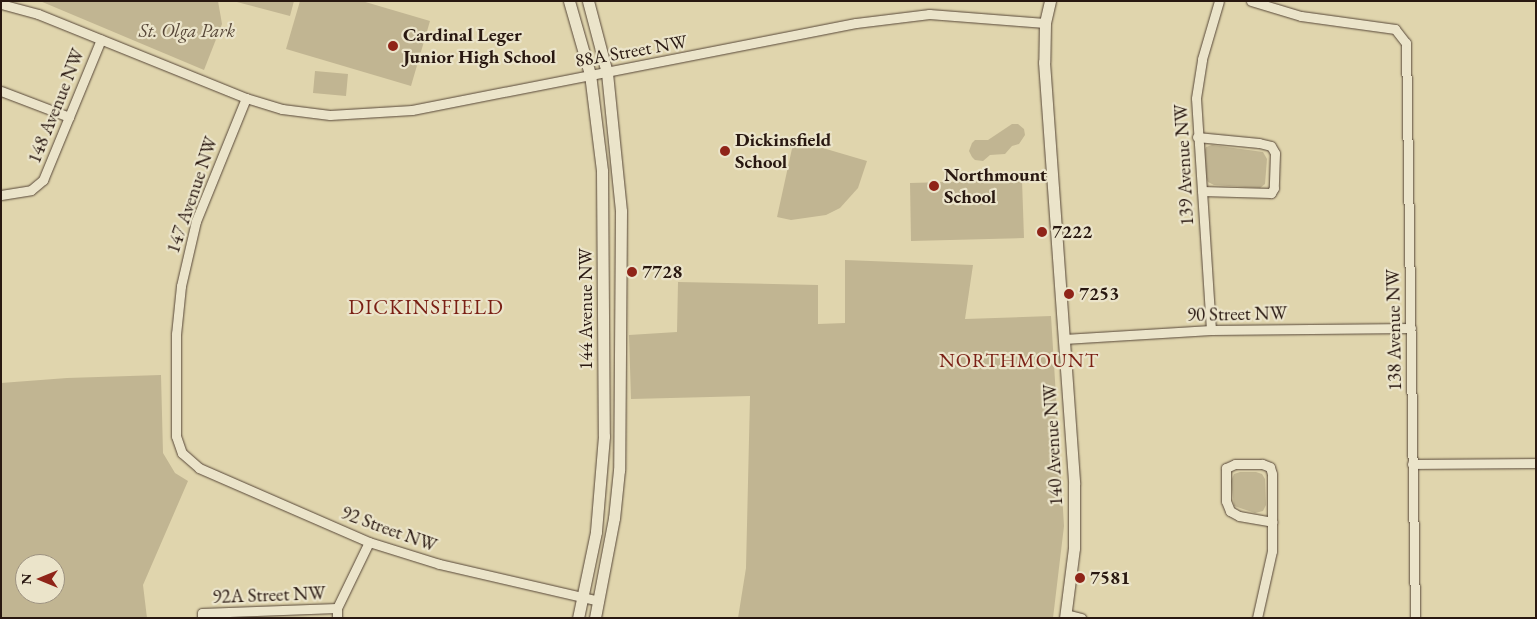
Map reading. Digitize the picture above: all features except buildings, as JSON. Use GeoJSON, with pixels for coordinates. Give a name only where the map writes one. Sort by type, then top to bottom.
{"type":"FeatureCollection","features":[{"type":"Feature","properties":{"kind":"street","name":"144 Avenue NW"},"geometry":{"type":"LineString","coordinates":[[569,1],[590,74],[602,171],[604,436],[596,532],[584,597],[578,618]]}},
{"type":"Feature","properties":{"kind":"street","name":"144 Avenue NW"},"geometry":{"type":"LineString","coordinates":[[588,1],[607,73],[622,211],[621,419],[614,518],[595,618]]}},
{"type":"Feature","properties":{"kind":"street","name":"140 Avenue NW"},"geometry":{"type":"LineString","coordinates":[[1050,1],[1045,23],[1044,62],[1074,484],[1074,548],[1065,616]]}},
{"type":"Feature","properties":{"kind":"street","name":"139 Avenue NW"},"geometry":{"type":"LineString","coordinates":[[1211,330],[1196,98],[1202,59],[1219,1]]}},
{"type":"Feature","properties":{"kind":"street","name":"138 Avenue NW"},"geometry":{"type":"LineString","coordinates":[[1251,1],[1301,16],[1396,29],[1406,43],[1414,618]]}},
{"type":"Feature","properties":{"kind":"street","name":"88A Street NW"},"geometry":{"type":"LineString","coordinates":[[1,4],[38,14],[246,98],[282,109],[330,115],[374,114],[412,110],[856,23],[929,14],[1045,23]]}},
{"type":"Feature","properties":{"kind":"street","name":"148 Avenue NW"},"geometry":{"type":"LineString","coordinates":[[1,195],[27,192],[39,185],[46,174],[101,39]]}},
{"type":"Feature","properties":{"kind":"street"},"geometry":{"type":"LineString","coordinates":[[1,92],[68,117]]}},
{"type":"Feature","properties":{"kind":"street","name":"147 Avenue NW"},"geometry":{"type":"LineString","coordinates":[[182,453],[176,436],[176,334],[182,278],[189,245],[204,199],[246,98]]}},
{"type":"Feature","properties":{"kind":"street"},"geometry":{"type":"LineString","coordinates":[[1198,137],[1259,143],[1271,146],[1275,153],[1274,188],[1271,193],[1202,191]]}},
{"type":"Feature","properties":{"kind":"street","name":"90 Street NW"},"geometry":{"type":"LineString","coordinates":[[1064,339],[1211,330],[1411,328]]}},
{"type":"Feature","properties":{"kind":"street","name":"92 Street NW"},"geometry":{"type":"LineString","coordinates":[[182,453],[198,468],[369,542],[438,564],[599,601]]}},
{"type":"Feature","properties":{"kind":"street"},"geometry":{"type":"LineString","coordinates":[[1412,464],[1536,463]]}},
{"type":"Feature","properties":{"kind":"street"},"geometry":{"type":"LineString","coordinates":[[1257,618],[1272,551],[1272,522],[1270,467],[1262,464],[1235,464],[1226,468],[1226,501],[1230,511],[1239,516],[1272,522]]}},
{"type":"Feature","properties":{"kind":"street"},"geometry":{"type":"LineString","coordinates":[[337,613],[369,542]]}},
{"type":"Feature","properties":{"kind":"street","name":"92A Street NW"},"geometry":{"type":"LineString","coordinates":[[202,615],[337,613]]}},
{"type":"Feature","properties":{"kind":"street"},"geometry":{"type":"LineString","coordinates":[[1065,616],[1081,618]]}},
{"type":"Feature","properties":{"kind":"green space","name":"St. Olga Park"},"geometry":{"type":"Polygon","coordinates":[[[40,1],[218,1],[222,24],[204,70],[40,1]]]}},
{"type":"Feature","properties":{"kind":"green space"},"geometry":{"type":"Polygon","coordinates":[[[233,1],[294,1],[290,16],[233,1]]]}},
{"type":"Feature","properties":{"kind":"green space"},"geometry":{"type":"Polygon","coordinates":[[[300,1],[362,1],[430,21],[411,86],[286,49],[300,1]]]}},
{"type":"Feature","properties":{"kind":"green space"},"geometry":{"type":"Polygon","coordinates":[[[315,71],[348,74],[346,96],[313,93],[315,71]]]}},
{"type":"Feature","properties":{"kind":"green space"},"geometry":{"type":"Polygon","coordinates":[[[1012,124],[1018,124],[1024,129],[1025,135],[1019,144],[1012,146],[1005,154],[990,155],[983,161],[975,160],[972,157],[969,151],[975,140],[988,140],[1012,124]]]}},
{"type":"Feature","properties":{"kind":"green space"},"geometry":{"type":"Polygon","coordinates":[[[799,141],[867,161],[858,188],[840,208],[826,215],[791,220],[777,217],[793,144],[799,141]]]}},
{"type":"Feature","properties":{"kind":"green space"},"geometry":{"type":"Polygon","coordinates":[[[1212,145],[1263,152],[1267,159],[1265,184],[1260,188],[1214,185],[1208,182],[1204,152],[1206,147],[1212,145]]]}},
{"type":"Feature","properties":{"kind":"green space"},"geometry":{"type":"Polygon","coordinates":[[[1022,180],[1024,238],[911,241],[910,183],[1022,180]]]}},
{"type":"Feature","properties":{"kind":"green space"},"geometry":{"type":"Polygon","coordinates":[[[845,260],[973,265],[965,319],[1051,316],[1064,526],[1053,618],[738,618],[746,568],[750,396],[631,399],[629,335],[677,332],[678,282],[818,285],[818,324],[845,323],[845,260]]]}},
{"type":"Feature","properties":{"kind":"green space"},"geometry":{"type":"Polygon","coordinates":[[[161,375],[163,453],[175,473],[188,481],[143,585],[147,618],[1,618],[1,383],[67,378],[161,375]]]}},
{"type":"Feature","properties":{"kind":"green space"},"geometry":{"type":"Polygon","coordinates":[[[1256,472],[1262,474],[1265,479],[1266,505],[1263,511],[1255,513],[1234,506],[1231,481],[1234,474],[1256,472]]]}},
{"type":"Feature","properties":{"kind":"place","name":"Cardinal Leger Junior High School"},"geometry":{"type":"Point","coordinates":[393,46]}},
{"type":"Feature","properties":{"kind":"place","name":"Dickinsfield School"},"geometry":{"type":"Point","coordinates":[725,151]}},
{"type":"Feature","properties":{"kind":"place","name":"Northmount School"},"geometry":{"type":"Point","coordinates":[934,186]}},
{"type":"Feature","properties":{"kind":"place","name":"7222"},"geometry":{"type":"Point","coordinates":[1042,232]}},
{"type":"Feature","properties":{"kind":"place","name":"7728"},"geometry":{"type":"Point","coordinates":[632,272]}},
{"type":"Feature","properties":{"kind":"place","name":"7253"},"geometry":{"type":"Point","coordinates":[1069,294]}},
{"type":"Feature","properties":{"kind":"place","name":"7581"},"geometry":{"type":"Point","coordinates":[1080,578]}},
{"type":"Feature","properties":{"kind":"district","name":"DICKINSFIELD"},"geometry":{"type":"Point","coordinates":[426,307]}},
{"type":"Feature","properties":{"kind":"district","name":"NORTHMOUNT"},"geometry":{"type":"Point","coordinates":[1019,360]}}]}
